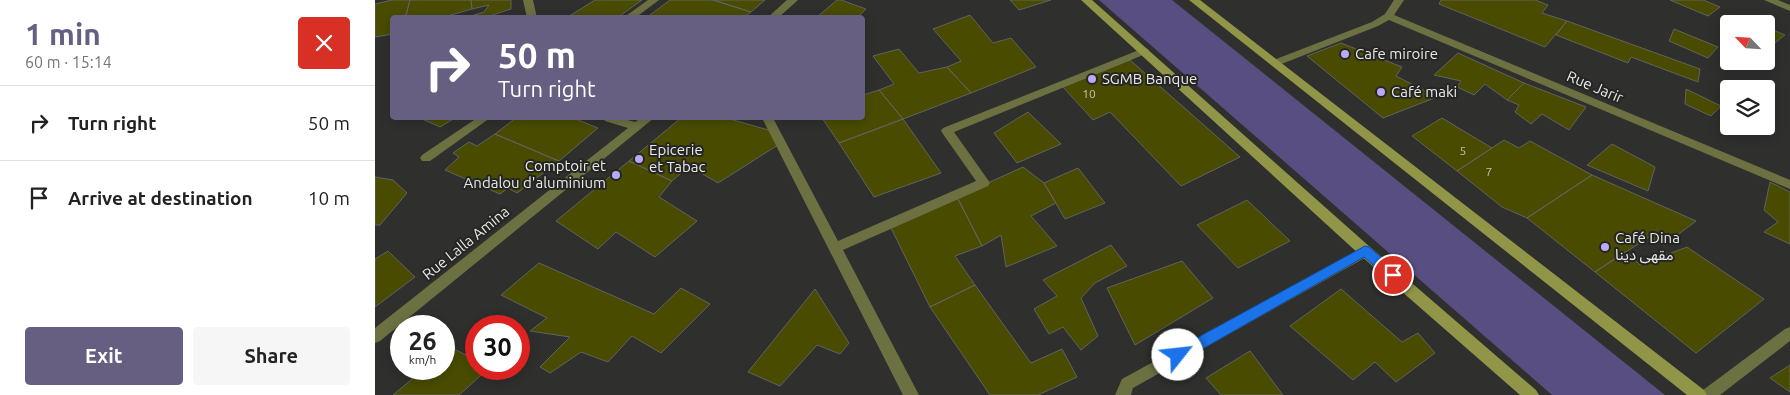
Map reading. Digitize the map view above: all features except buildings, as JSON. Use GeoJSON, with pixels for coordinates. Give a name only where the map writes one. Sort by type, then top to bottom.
{"type":"FeatureCollection","features":[{"type":"Feature","properties":{"kind":"main road"},"geometry":{"type":"LineString","coordinates":[[1086,0],[1365,251],[1531,395]]}},
{"type":"Feature","properties":{"kind":"main road"},"geometry":{"type":"LineString","coordinates":[[1195,0],[1699,395]]}},
{"type":"Feature","properties":{"kind":"street"},"geometry":{"type":"LineString","coordinates":[[528,0],[532,15]]}},
{"type":"Feature","properties":{"kind":"street"},"geometry":{"type":"LineString","coordinates":[[632,15],[654,0]]}},
{"type":"Feature","properties":{"kind":"street"},"geometry":{"type":"LineString","coordinates":[[776,15],[793,0]]}},
{"type":"Feature","properties":{"kind":"street"},"geometry":{"type":"LineString","coordinates":[[1275,63],[1375,24],[1388,16],[1399,0]]}},
{"type":"Feature","properties":{"kind":"street"},"geometry":{"type":"LineString","coordinates":[[1769,0],[1790,8]]}},
{"type":"Feature","properties":{"kind":"street","name":"Rue Jarir"},"geometry":{"type":"LineString","coordinates":[[1388,16],[1790,185]]}},
{"type":"Feature","properties":{"kind":"street"},"geometry":{"type":"LineString","coordinates":[[835,248],[984,183],[947,131],[1144,52]]}},
{"type":"Feature","properties":{"kind":"street"},"geometry":{"type":"LineString","coordinates":[[426,158],[481,120]]}},
{"type":"Feature","properties":{"kind":"street"},"geometry":{"type":"LineString","coordinates":[[615,120],[637,127]]}},
{"type":"Feature","properties":{"kind":"street","name":"Rue Lalla Amina"},"geometry":{"type":"LineString","coordinates":[[375,337],[646,120]]}},
{"type":"Feature","properties":{"kind":"street"},"geometry":{"type":"LineString","coordinates":[[768,120],[911,395]]}},
{"type":"Feature","properties":{"kind":"street"},"geometry":{"type":"LineString","coordinates":[[1123,395],[1127,384],[1365,251]]}},
{"type":"Feature","properties":{"kind":"street"},"geometry":{"type":"LineString","coordinates":[[1708,395],[1790,333]]}},
{"type":"Feature","properties":{"kind":"shaded area"},"geometry":{"type":"Polygon","coordinates":[[[1099,0],[1172,0],[1665,395],[1552,395],[1099,0]]]}},
{"type":"Feature","properties":{"kind":"place","name":"Cafe miroire"},"geometry":{"type":"Point","coordinates":[1345,54]}},
{"type":"Feature","properties":{"kind":"place","name":"SGMB Banque"},"geometry":{"type":"Point","coordinates":[1092,79]}},
{"type":"Feature","properties":{"kind":"place","name":"Café maki"},"geometry":{"type":"Point","coordinates":[1381,92]}},
{"type":"Feature","properties":{"kind":"place","name":"Epicerie et Tabac"},"geometry":{"type":"Point","coordinates":[639,159]}},
{"type":"Feature","properties":{"kind":"place","name":"Comptoir et Andalou d'aluminium"},"geometry":{"type":"Point","coordinates":[616,175]}},
{"type":"Feature","properties":{"kind":"place","name":"Café Dina مقهى دينا"},"geometry":{"type":"Point","coordinates":[1605,247]}},
{"type":"Feature","properties":{"kind":"route"},"geometry":{"type":"LineString","coordinates":[[1178,355],[1365,251],[1393,275]]}}]}
